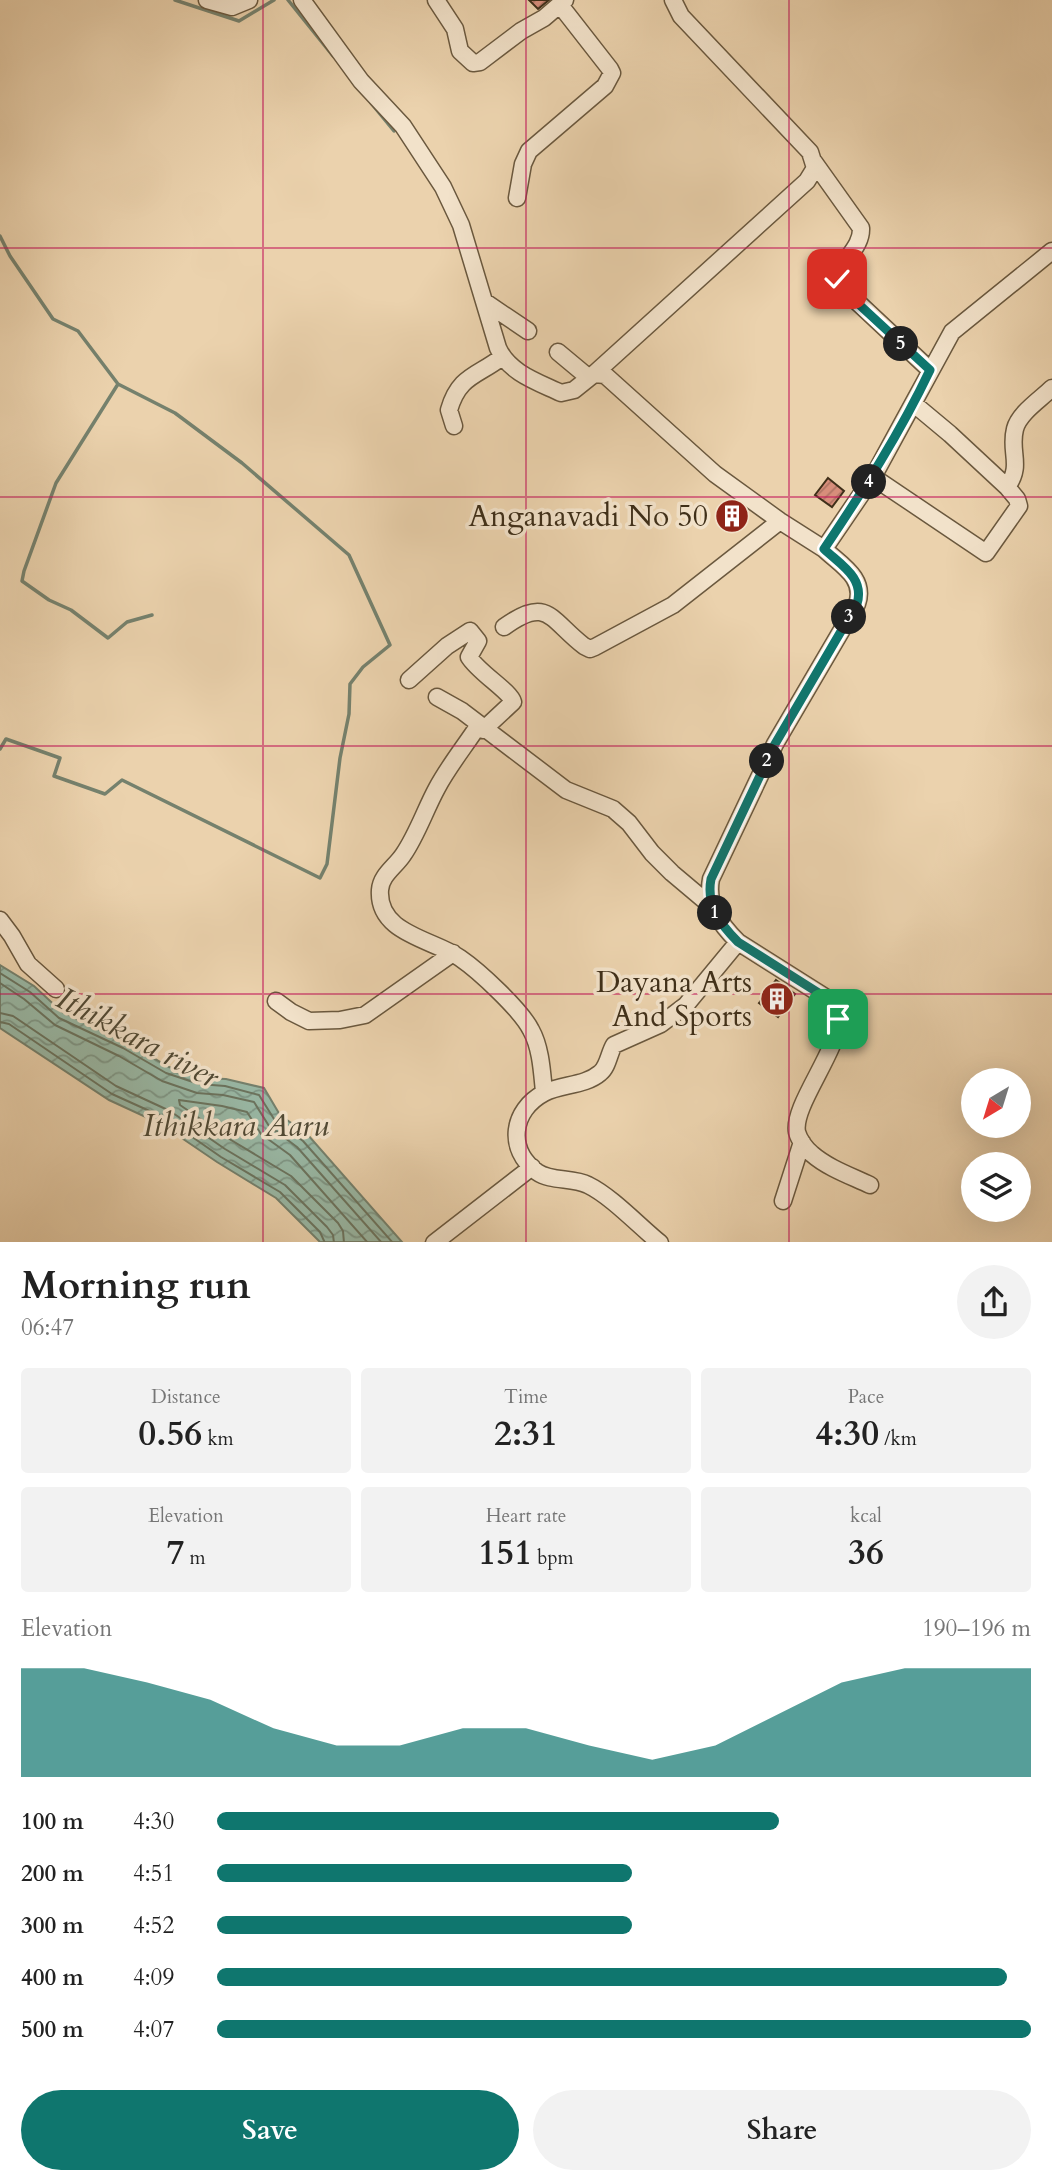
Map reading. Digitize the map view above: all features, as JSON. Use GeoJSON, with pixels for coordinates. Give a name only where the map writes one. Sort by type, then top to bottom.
{"type":"FeatureCollection","features":[{"type":"Feature","properties":{"kind":"street"},"geometry":{"type":"LineString","coordinates":[[207,0],[232,7],[249,0]]}},
{"type":"Feature","properties":{"kind":"street"},"geometry":{"type":"LineString","coordinates":[[302,0],[361,81],[403,126],[443,187],[461,225],[502,357],[518,372],[561,393],[574,390],[807,181],[814,172],[814,162]]}},
{"type":"Feature","properties":{"kind":"street"},"geometry":{"type":"LineString","coordinates":[[436,0],[455,29],[460,51],[473,63],[488,57],[562,3],[612,74],[605,86],[529,151],[523,163],[517,198]]}},
{"type":"Feature","properties":{"kind":"street"},"geometry":{"type":"LineString","coordinates":[[673,0],[681,16],[810,152],[814,162],[861,228],[859,241],[838,275],[837,282],[930,370]]}},
{"type":"Feature","properties":{"kind":"street"},"geometry":{"type":"LineString","coordinates":[[824,549],[873,477],[952,332],[1052,251]]}},
{"type":"Feature","properties":{"kind":"street"},"geometry":{"type":"LineString","coordinates":[[485,302],[528,331]]}},
{"type":"Feature","properties":{"kind":"street"},"geometry":{"type":"LineString","coordinates":[[558,352],[591,375],[601,373],[608,377],[715,474],[824,549],[856,579],[860,592],[775,744],[711,879],[708,892],[710,905]]}},
{"type":"Feature","properties":{"kind":"street"},"geometry":{"type":"LineString","coordinates":[[454,426],[449,410],[461,385],[472,374],[502,357]]}},
{"type":"Feature","properties":{"kind":"street"},"geometry":{"type":"LineString","coordinates":[[1007,487],[1016,472],[1014,436],[1017,424],[1052,388]]}},
{"type":"Feature","properties":{"kind":"street"},"geometry":{"type":"LineString","coordinates":[[873,477],[985,554],[1019,506],[1007,487],[914,404]]}},
{"type":"Feature","properties":{"kind":"street"},"geometry":{"type":"LineString","coordinates":[[503,627],[531,612],[542,611],[590,649],[673,605],[780,521]]}},
{"type":"Feature","properties":{"kind":"street"},"geometry":{"type":"LineString","coordinates":[[409,680],[447,646],[470,631],[478,641],[469,657],[484,676],[511,695],[513,702],[481,728],[438,785],[404,854],[383,879],[380,890],[382,907],[396,924],[411,936],[453,953],[474,969],[519,1012],[532,1030],[539,1055],[544,1092]]}},
{"type":"Feature","properties":{"kind":"street"},"geometry":{"type":"LineString","coordinates":[[437,697],[461,711],[566,790],[613,809],[629,823],[672,873],[710,905],[727,931],[738,942],[825,997],[835,1009],[838,1019],[836,1035],[798,1122],[797,1132],[811,1153],[825,1164],[870,1185]]}},
{"type":"Feature","properties":{"kind":"street"},"geometry":{"type":"LineString","coordinates":[[0,920],[28,964],[56,989]]}},
{"type":"Feature","properties":{"kind":"street"},"geometry":{"type":"LineString","coordinates":[[660,1242],[587,1184],[538,1173],[521,1153],[515,1137],[516,1130],[522,1112],[544,1092],[589,1079],[600,1073],[614,1045],[661,1024],[686,1006],[738,942]]}},
{"type":"Feature","properties":{"kind":"street"},"geometry":{"type":"LineString","coordinates":[[276,1001],[309,1021],[340,1020],[365,1015],[453,953]]}},
{"type":"Feature","properties":{"kind":"street"},"geometry":{"type":"LineString","coordinates":[[783,1200],[802,1142]]}},
{"type":"Feature","properties":{"kind":"street"},"geometry":{"type":"LineString","coordinates":[[434,1242],[532,1167]]}},
{"type":"Feature","properties":{"kind":"water","name":"Ithikkara Aaru"},"geometry":{"type":"Polygon","coordinates":[[[0,965],[34,986],[62,1012],[126,1042],[169,1067],[201,1078],[226,1079],[264,1088],[280,1115],[308,1135],[402,1242],[320,1242],[276,1198],[161,1124],[109,1100],[0,1028],[0,965]]]}},
{"type":"Feature","properties":{"kind":"building"},"geometry":{"type":"Polygon","coordinates":[[[529,0],[549,0],[538,9],[529,0]]]}},
{"type":"Feature","properties":{"kind":"building"},"geometry":{"type":"Polygon","coordinates":[[[828,478],[844,491],[832,507],[815,495],[828,478]]]}},
{"type":"Feature","properties":{"kind":"building","name":"Anganavadi No 50"},"geometry":{"type":"Polygon","coordinates":[[[731,503],[745,514],[733,529],[719,518],[731,503]]]}},
{"type":"Feature","properties":{"kind":"building","name":"Dayana Arts And Sports"},"geometry":{"type":"Polygon","coordinates":[[[776,980],[795,994],[778,1017],[759,1003],[776,980]]]}},
{"type":"Feature","properties":{"kind":"waterway"},"geometry":{"type":"LineString","coordinates":[[175,0],[239,21],[274,0]]}},
{"type":"Feature","properties":{"kind":"waterway"},"geometry":{"type":"LineString","coordinates":[[288,0],[333,56]]}},
{"type":"Feature","properties":{"kind":"waterway"},"geometry":{"type":"LineString","coordinates":[[371,103],[394,131]]}},
{"type":"Feature","properties":{"kind":"waterway"},"geometry":{"type":"LineString","coordinates":[[0,236],[10,256],[53,319],[78,331],[118,384],[175,413],[242,463],[349,555],[390,645],[363,667],[350,684],[349,714],[340,758],[327,864],[320,878],[122,780],[105,794],[54,776],[60,758],[6,739],[0,749]]}},
{"type":"Feature","properties":{"kind":"waterway"},"geometry":{"type":"LineString","coordinates":[[118,384],[56,483],[22,581],[49,600],[71,610],[108,638],[127,622],[152,615]]}},
{"type":"Feature","properties":{"kind":"place","name":"Anganavadi No 50"},"geometry":{"type":"Point","coordinates":[732,516]}},
{"type":"Feature","properties":{"kind":"place","name":"Dayana Arts And Sports"},"geometry":{"type":"Point","coordinates":[777,999]}},
{"type":"Feature","properties":{"kind":"route"},"geometry":{"type":"LineString","coordinates":[[837,279],[839,286],[930,370],[873,477],[824,549],[856,579],[860,592],[857,604],[775,744],[711,879],[708,892],[710,905],[727,931],[738,942],[825,997],[835,1009],[838,1019]]}},
{"type":"Feature","properties":{"kind":"water label","name":"Ithikkara river"},"geometry":{"type":"Point","coordinates":[138,1037]}}]}
